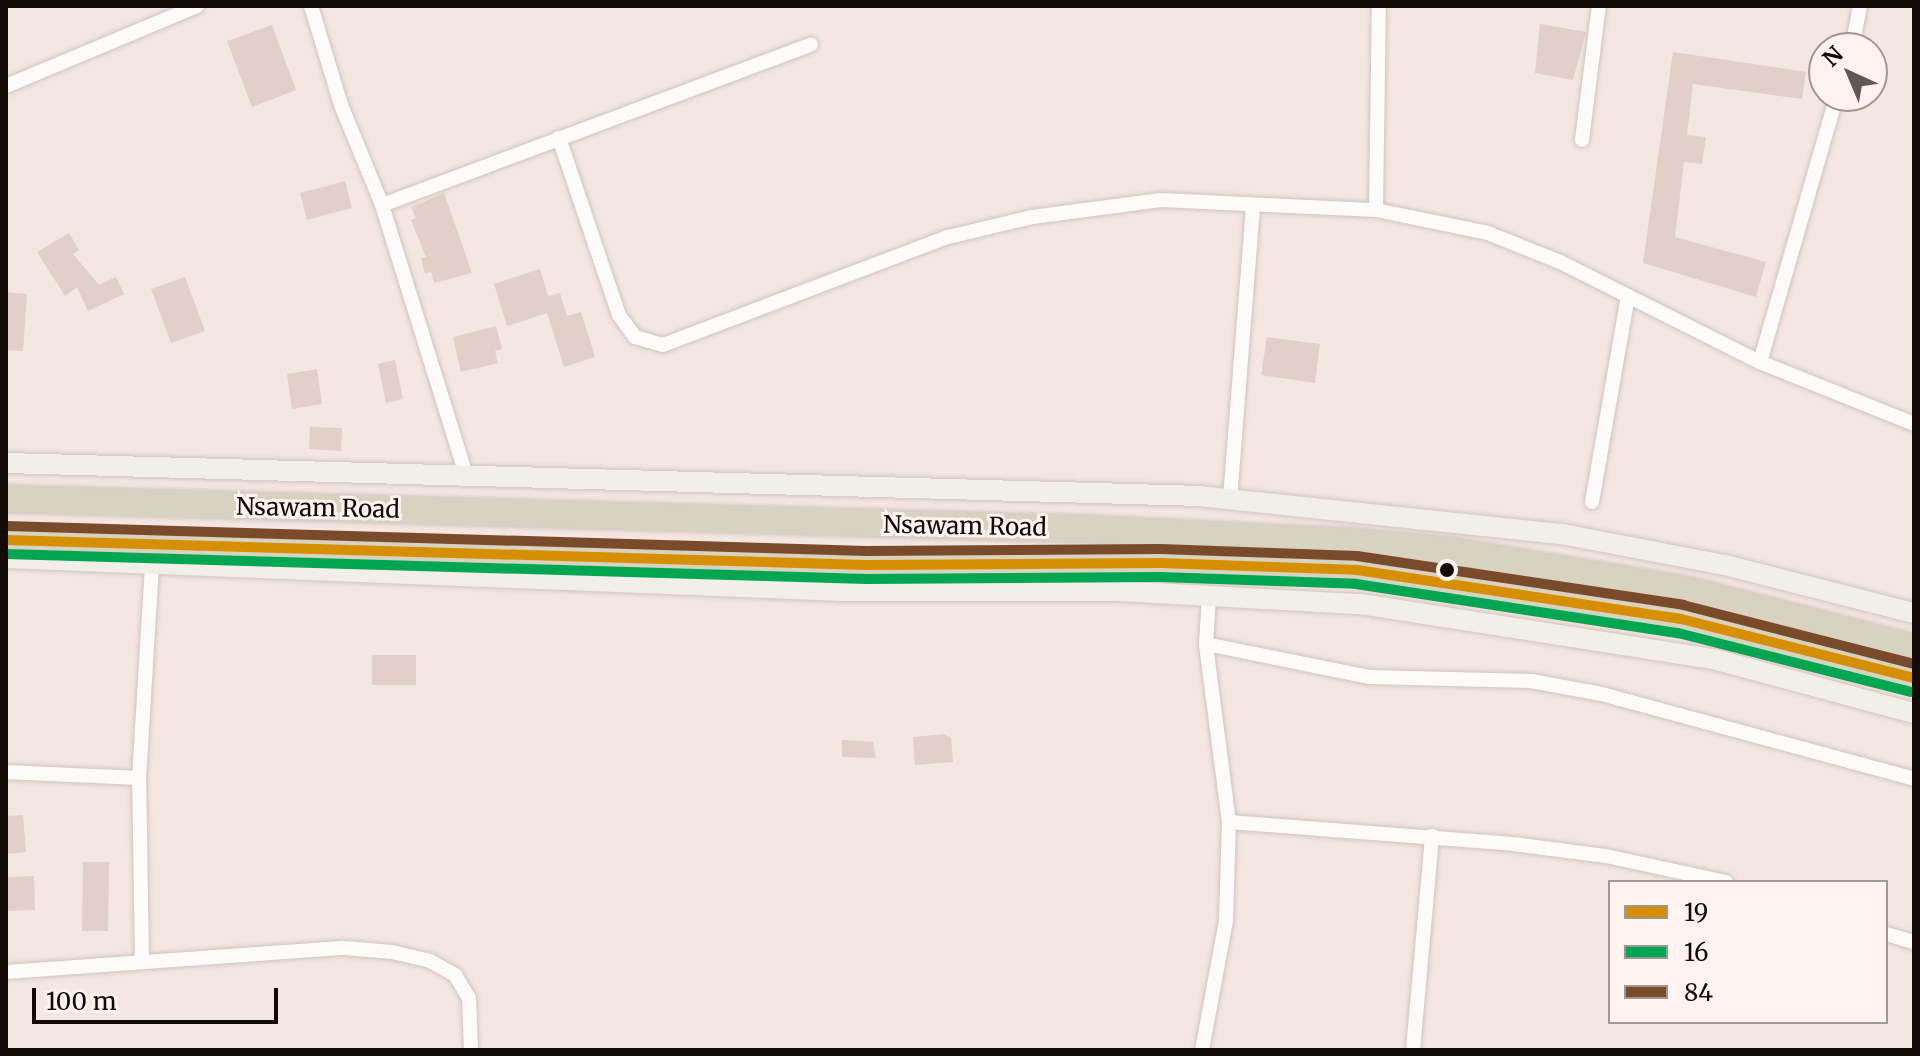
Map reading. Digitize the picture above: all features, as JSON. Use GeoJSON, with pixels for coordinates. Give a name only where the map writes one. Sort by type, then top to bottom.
{"type":"FeatureCollection","features":[{"type":"Feature","properties":{"kind":"highway","name":"Nsawam Road"},"geometry":{"type":"LineString","coordinates":[[6,499],[1087,529],[1352,542],[1450,551],[1691,591],[1914,648]]}},
{"type":"Feature","properties":{"kind":"highway","name":"Nsawam Road"},"geometry":{"type":"LineString","coordinates":[[6,540],[867,565],[1160,563],[1357,570],[1681,619],[1914,678]]}},
{"type":"Feature","properties":{"kind":"main road"},"geometry":{"type":"LineString","coordinates":[[6,463],[1230,499],[1562,534],[1725,565],[1914,613]]}},
{"type":"Feature","properties":{"kind":"main road"},"geometry":{"type":"LineString","coordinates":[[6,558],[842,591],[1209,596],[1361,604],[1542,630],[1717,660],[1914,713]]}},
{"type":"Feature","properties":{"kind":"street"},"geometry":{"type":"LineString","coordinates":[[6,86],[197,6]]}},
{"type":"Feature","properties":{"kind":"street"},"geometry":{"type":"LineString","coordinates":[[311,6],[341,105],[382,205],[467,478]]}},
{"type":"Feature","properties":{"kind":"street"},"geometry":{"type":"LineString","coordinates":[[1376,210],[1379,6]]}},
{"type":"Feature","properties":{"kind":"street"},"geometry":{"type":"LineString","coordinates":[[1582,140],[1599,6]]}},
{"type":"Feature","properties":{"kind":"street"},"geometry":{"type":"LineString","coordinates":[[1855,32],[1860,6]]}},
{"type":"Feature","properties":{"kind":"street"},"geometry":{"type":"LineString","coordinates":[[382,205],[811,45]]}},
{"type":"Feature","properties":{"kind":"street"},"geometry":{"type":"LineString","coordinates":[[1760,362],[1803,199],[1832,112]]}},
{"type":"Feature","properties":{"kind":"street"},"geometry":{"type":"LineString","coordinates":[[559,138],[619,315],[635,337],[663,345],[948,237],[1018,220],[1161,200],[1253,208],[1376,210],[1488,233],[1628,296],[1760,362],[1914,424]]}},
{"type":"Feature","properties":{"kind":"street"},"geometry":{"type":"LineString","coordinates":[[1230,499],[1253,208]]}},
{"type":"Feature","properties":{"kind":"street"},"geometry":{"type":"LineString","coordinates":[[1592,502],[1628,296]]}},
{"type":"Feature","properties":{"kind":"street"},"geometry":{"type":"LineString","coordinates":[[142,961],[139,778],[152,563]]}},
{"type":"Feature","properties":{"kind":"street"},"geometry":{"type":"LineString","coordinates":[[1202,1050],[1226,921],[1229,822],[1206,644],[1209,596]]}},
{"type":"Feature","properties":{"kind":"street"},"geometry":{"type":"LineString","coordinates":[[1206,644],[1369,677],[1531,681],[1602,694],[1914,779]]}},
{"type":"Feature","properties":{"kind":"street"},"geometry":{"type":"LineString","coordinates":[[6,772],[139,778]]}},
{"type":"Feature","properties":{"kind":"street"},"geometry":{"type":"LineString","coordinates":[[1229,822],[1432,836],[1606,856],[1717,880]]}},
{"type":"Feature","properties":{"kind":"street"},"geometry":{"type":"LineString","coordinates":[[1413,1050],[1432,836]]}},
{"type":"Feature","properties":{"kind":"street"},"geometry":{"type":"LineString","coordinates":[[1888,935],[1914,942]]}},
{"type":"Feature","properties":{"kind":"street"},"geometry":{"type":"LineString","coordinates":[[6,972],[344,948],[430,961],[455,975],[469,998],[471,1050]]}},
{"type":"Feature","properties":{"kind":"building"},"geometry":{"type":"Polygon","coordinates":[[[1540,24],[1586,32],[1573,80],[1535,73],[1540,24]]]}},
{"type":"Feature","properties":{"kind":"building"},"geometry":{"type":"Polygon","coordinates":[[[272,25],[296,90],[252,107],[227,41],[272,25]]]}},
{"type":"Feature","properties":{"kind":"building"},"geometry":{"type":"Polygon","coordinates":[[[1673,52],[1806,72],[1802,99],[1693,84],[1687,135],[1706,137],[1702,164],[1684,162],[1675,237],[1766,262],[1756,297],[1643,263],[1673,52]]]}},
{"type":"Feature","properties":{"kind":"building"},"geometry":{"type":"Polygon","coordinates":[[[345,181],[352,208],[307,220],[300,193],[345,181]]]}},
{"type":"Feature","properties":{"kind":"building"},"geometry":{"type":"Polygon","coordinates":[[[444,193],[472,273],[434,283],[431,272],[425,274],[421,258],[426,257],[411,220],[416,218],[411,207],[444,193]]]}},
{"type":"Feature","properties":{"kind":"building"},"geometry":{"type":"Polygon","coordinates":[[[69,233],[79,250],[73,254],[99,285],[116,277],[124,294],[88,311],[77,287],[65,296],[37,252],[69,233]]]}},
{"type":"Feature","properties":{"kind":"building"},"geometry":{"type":"Polygon","coordinates":[[[540,269],[548,296],[560,293],[567,316],[581,312],[595,357],[564,367],[547,313],[507,326],[494,284],[540,269]]]}},
{"type":"Feature","properties":{"kind":"building"},"geometry":{"type":"Polygon","coordinates":[[[185,277],[205,331],[171,343],[151,289],[185,277]]]}},
{"type":"Feature","properties":{"kind":"building"},"geometry":{"type":"Polygon","coordinates":[[[6,292],[27,294],[23,351],[6,350],[6,292]]]}},
{"type":"Feature","properties":{"kind":"building"},"geometry":{"type":"Polygon","coordinates":[[[496,326],[502,349],[495,351],[498,363],[461,372],[453,337],[496,326]]]}},
{"type":"Feature","properties":{"kind":"building"},"geometry":{"type":"Polygon","coordinates":[[[1267,337],[1320,344],[1315,383],[1261,375],[1267,337]]]}},
{"type":"Feature","properties":{"kind":"building"},"geometry":{"type":"Polygon","coordinates":[[[395,360],[403,399],[386,403],[378,364],[395,360]]]}},
{"type":"Feature","properties":{"kind":"building"},"geometry":{"type":"Polygon","coordinates":[[[317,369],[322,404],[292,409],[287,374],[317,369]]]}},
{"type":"Feature","properties":{"kind":"building"},"geometry":{"type":"Polygon","coordinates":[[[310,427],[342,428],[341,451],[309,449],[310,427]]]}},
{"type":"Feature","properties":{"kind":"building"},"geometry":{"type":"Polygon","coordinates":[[[372,655],[416,655],[416,685],[372,685],[372,655]]]}},
{"type":"Feature","properties":{"kind":"building"},"geometry":{"type":"Polygon","coordinates":[[[944,734],[951,738],[953,762],[915,765],[913,737],[944,734]]]}},
{"type":"Feature","properties":{"kind":"building"},"geometry":{"type":"Polygon","coordinates":[[[842,740],[873,742],[876,758],[842,757],[842,740]]]}},
{"type":"Feature","properties":{"kind":"building"},"geometry":{"type":"Polygon","coordinates":[[[23,815],[26,852],[6,854],[6,816],[23,815]]]}},
{"type":"Feature","properties":{"kind":"building"},"geometry":{"type":"Polygon","coordinates":[[[83,862],[109,862],[108,931],[82,931],[83,862]]]}},
{"type":"Feature","properties":{"kind":"building"},"geometry":{"type":"Polygon","coordinates":[[[34,876],[35,910],[6,911],[6,877],[34,876]]]}},
{"type":"Feature","properties":{"kind":"transit line","name":"84"},"geometry":{"type":"LineString","coordinates":[[6,526],[867,551],[1160,549],[1357,556],[1683,605],[1914,664]]}},
{"type":"Feature","properties":{"kind":"transit line","name":"19"},"geometry":{"type":"LineString","coordinates":[[6,540],[867,565],[1160,563],[1357,570],[1681,619],[1914,678]]}},
{"type":"Feature","properties":{"kind":"transit line","name":"16"},"geometry":{"type":"LineString","coordinates":[[6,554],[867,579],[1160,577],[1356,584],[1678,633],[1911,692]]}}]}
